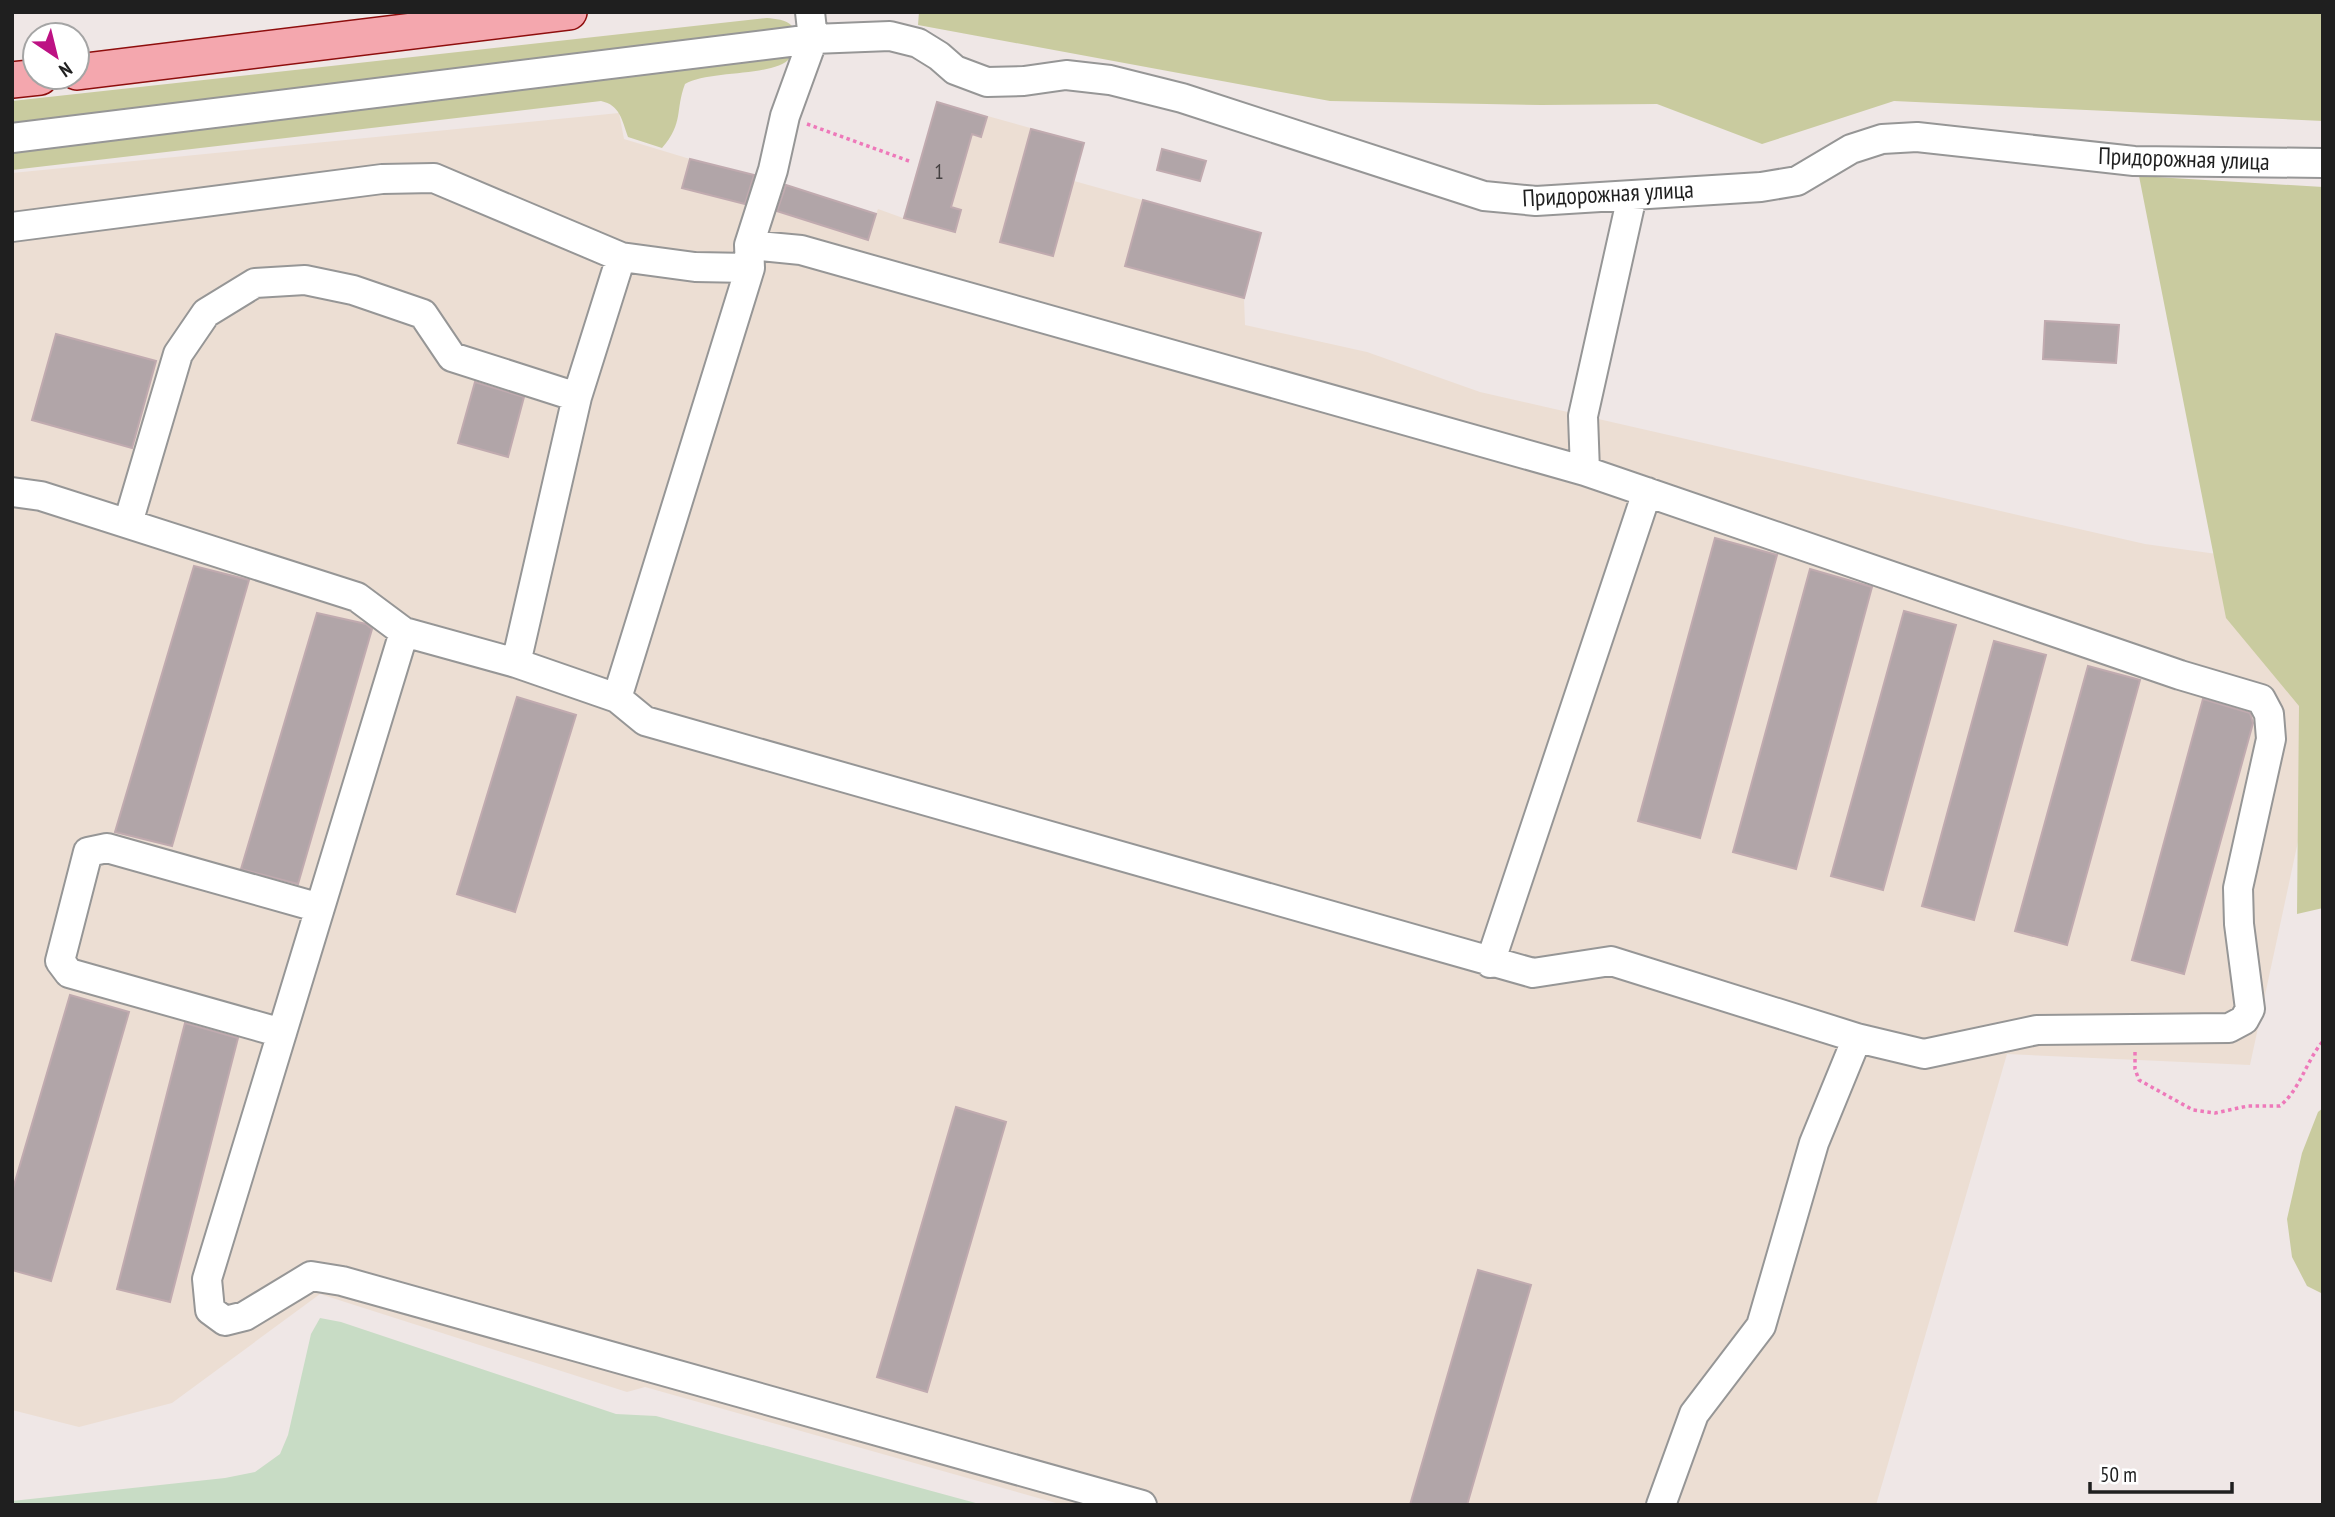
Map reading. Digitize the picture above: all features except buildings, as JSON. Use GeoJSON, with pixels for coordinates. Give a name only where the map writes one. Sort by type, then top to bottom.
{"type":"FeatureCollection","features":[{"type":"Feature","properties":{"kind":"main road"},"geometry":{"type":"LineString","coordinates":[[91,70],[569,12]]}},
{"type":"Feature","properties":{"kind":"street"},"geometry":{"type":"LineString","coordinates":[[617,698],[750,256],[811,26]]}},
{"type":"Feature","properties":{"kind":"street","name":"Придорожная улица"},"geometry":{"type":"LineString","coordinates":[[12,138],[811,26],[890,36],[918,43],[955,70],[987,82],[1024,81],[1066,75],[1110,80],[1182,98],[1484,196],[1536,201],[1761,187],[1797,181],[1851,149],[1882,139],[1917,137],[2134,161],[2323,163]]}},
{"type":"Feature","properties":{"kind":"street"},"geometry":{"type":"LineString","coordinates":[[12,227],[382,179],[434,178],[621,257],[695,267],[750,256],[801,250],[1585,471],[2180,676],[2261,699],[2269,713],[2271,739],[2238,888],[2239,924],[2250,1009],[2244,1020],[2230,1028],[2037,1030],[1924,1055],[1857,1038],[1611,961],[1533,973],[645,721],[617,698],[516,663],[404,632],[357,597],[41,496],[12,492]]}},
{"type":"Feature","properties":{"kind":"street"},"geometry":{"type":"LineString","coordinates":[[1585,471],[1583,416],[1632,196]]}},
{"type":"Feature","properties":{"kind":"street"},"geometry":{"type":"LineString","coordinates":[[516,663],[577,397],[621,257]]}},
{"type":"Feature","properties":{"kind":"street"},"geometry":{"type":"LineString","coordinates":[[128,523],[177,354],[206,313],[255,284],[305,280],[353,290],[423,314],[452,357],[577,397]]}},
{"type":"Feature","properties":{"kind":"street"},"geometry":{"type":"LineString","coordinates":[[1490,962],[1647,492]]}},
{"type":"Feature","properties":{"kind":"street"},"geometry":{"type":"LineString","coordinates":[[404,632],[207,1279],[210,1310],[225,1321],[245,1316],[311,1276],[342,1281],[1142,1505]]}},
{"type":"Feature","properties":{"kind":"street"},"geometry":{"type":"LineString","coordinates":[[282,1033],[69,973],[60,961],[88,852],[107,848],[320,908]]}},
{"type":"Feature","properties":{"kind":"street"},"geometry":{"type":"LineString","coordinates":[[1661,1505],[1694,1414],[1761,1326],[1814,1143],[1857,1038]]}},
{"type":"Feature","properties":{"kind":"path"},"geometry":{"type":"LineString","coordinates":[[785,116],[909,161]]}},
{"type":"Feature","properties":{"kind":"path"},"geometry":{"type":"LineString","coordinates":[[2124,1029],[2135,1048],[2135,1069],[2139,1080],[2193,1110],[2215,1113],[2248,1106],[2280,1106],[2292,1095],[2313,1053],[2323,1041]]}},
{"type":"Feature","properties":{"kind":"shaded area"},"geometry":{"type":"Polygon","coordinates":[[[937,102],[1084,143],[1074,181],[1261,233],[1244,298],[1245,325],[1367,352],[1480,392],[2145,544],[2323,569],[2323,725],[2250,1065],[2007,1054],[1876,1505],[1063,1505],[645,1387],[627,1392],[320,1294],[172,1403],[79,1427],[12,1410],[12,173],[619,113],[624,139],[761,177],[876,214],[878,209],[903,218],[937,102]]]}},
{"type":"Feature","properties":{"kind":"green space"},"geometry":{"type":"Polygon","coordinates":[[[919,12],[2323,12],[2323,121],[1894,101],[1762,144],[1657,104],[1330,101],[918,25],[919,12]]]}},
{"type":"Feature","properties":{"kind":"green space"},"geometry":{"type":"Polygon","coordinates":[[[767,18],[784,21],[792,26],[794,42],[790,58],[771,68],[709,77],[685,84],[676,124],[662,148],[628,137],[616,110],[601,101],[12,170],[12,101],[767,18]]]}},
{"type":"Feature","properties":{"kind":"green space"},"geometry":{"type":"Polygon","coordinates":[[[2139,176],[2323,187],[2323,908],[2297,914],[2299,706],[2226,618],[2139,176]]]}},
{"type":"Feature","properties":{"kind":"green space"},"geometry":{"type":"Polygon","coordinates":[[[2323,1108],[2323,1294],[2307,1286],[2292,1257],[2287,1219],[2302,1153],[2318,1112],[2323,1108]]]}},
{"type":"Feature","properties":{"kind":"green space"},"geometry":{"type":"Polygon","coordinates":[[[320,1318],[341,1322],[616,1414],[656,1416],[983,1505],[12,1505],[12,1501],[225,1478],[255,1472],[280,1454],[288,1435],[311,1334],[320,1318]]]}}]}
